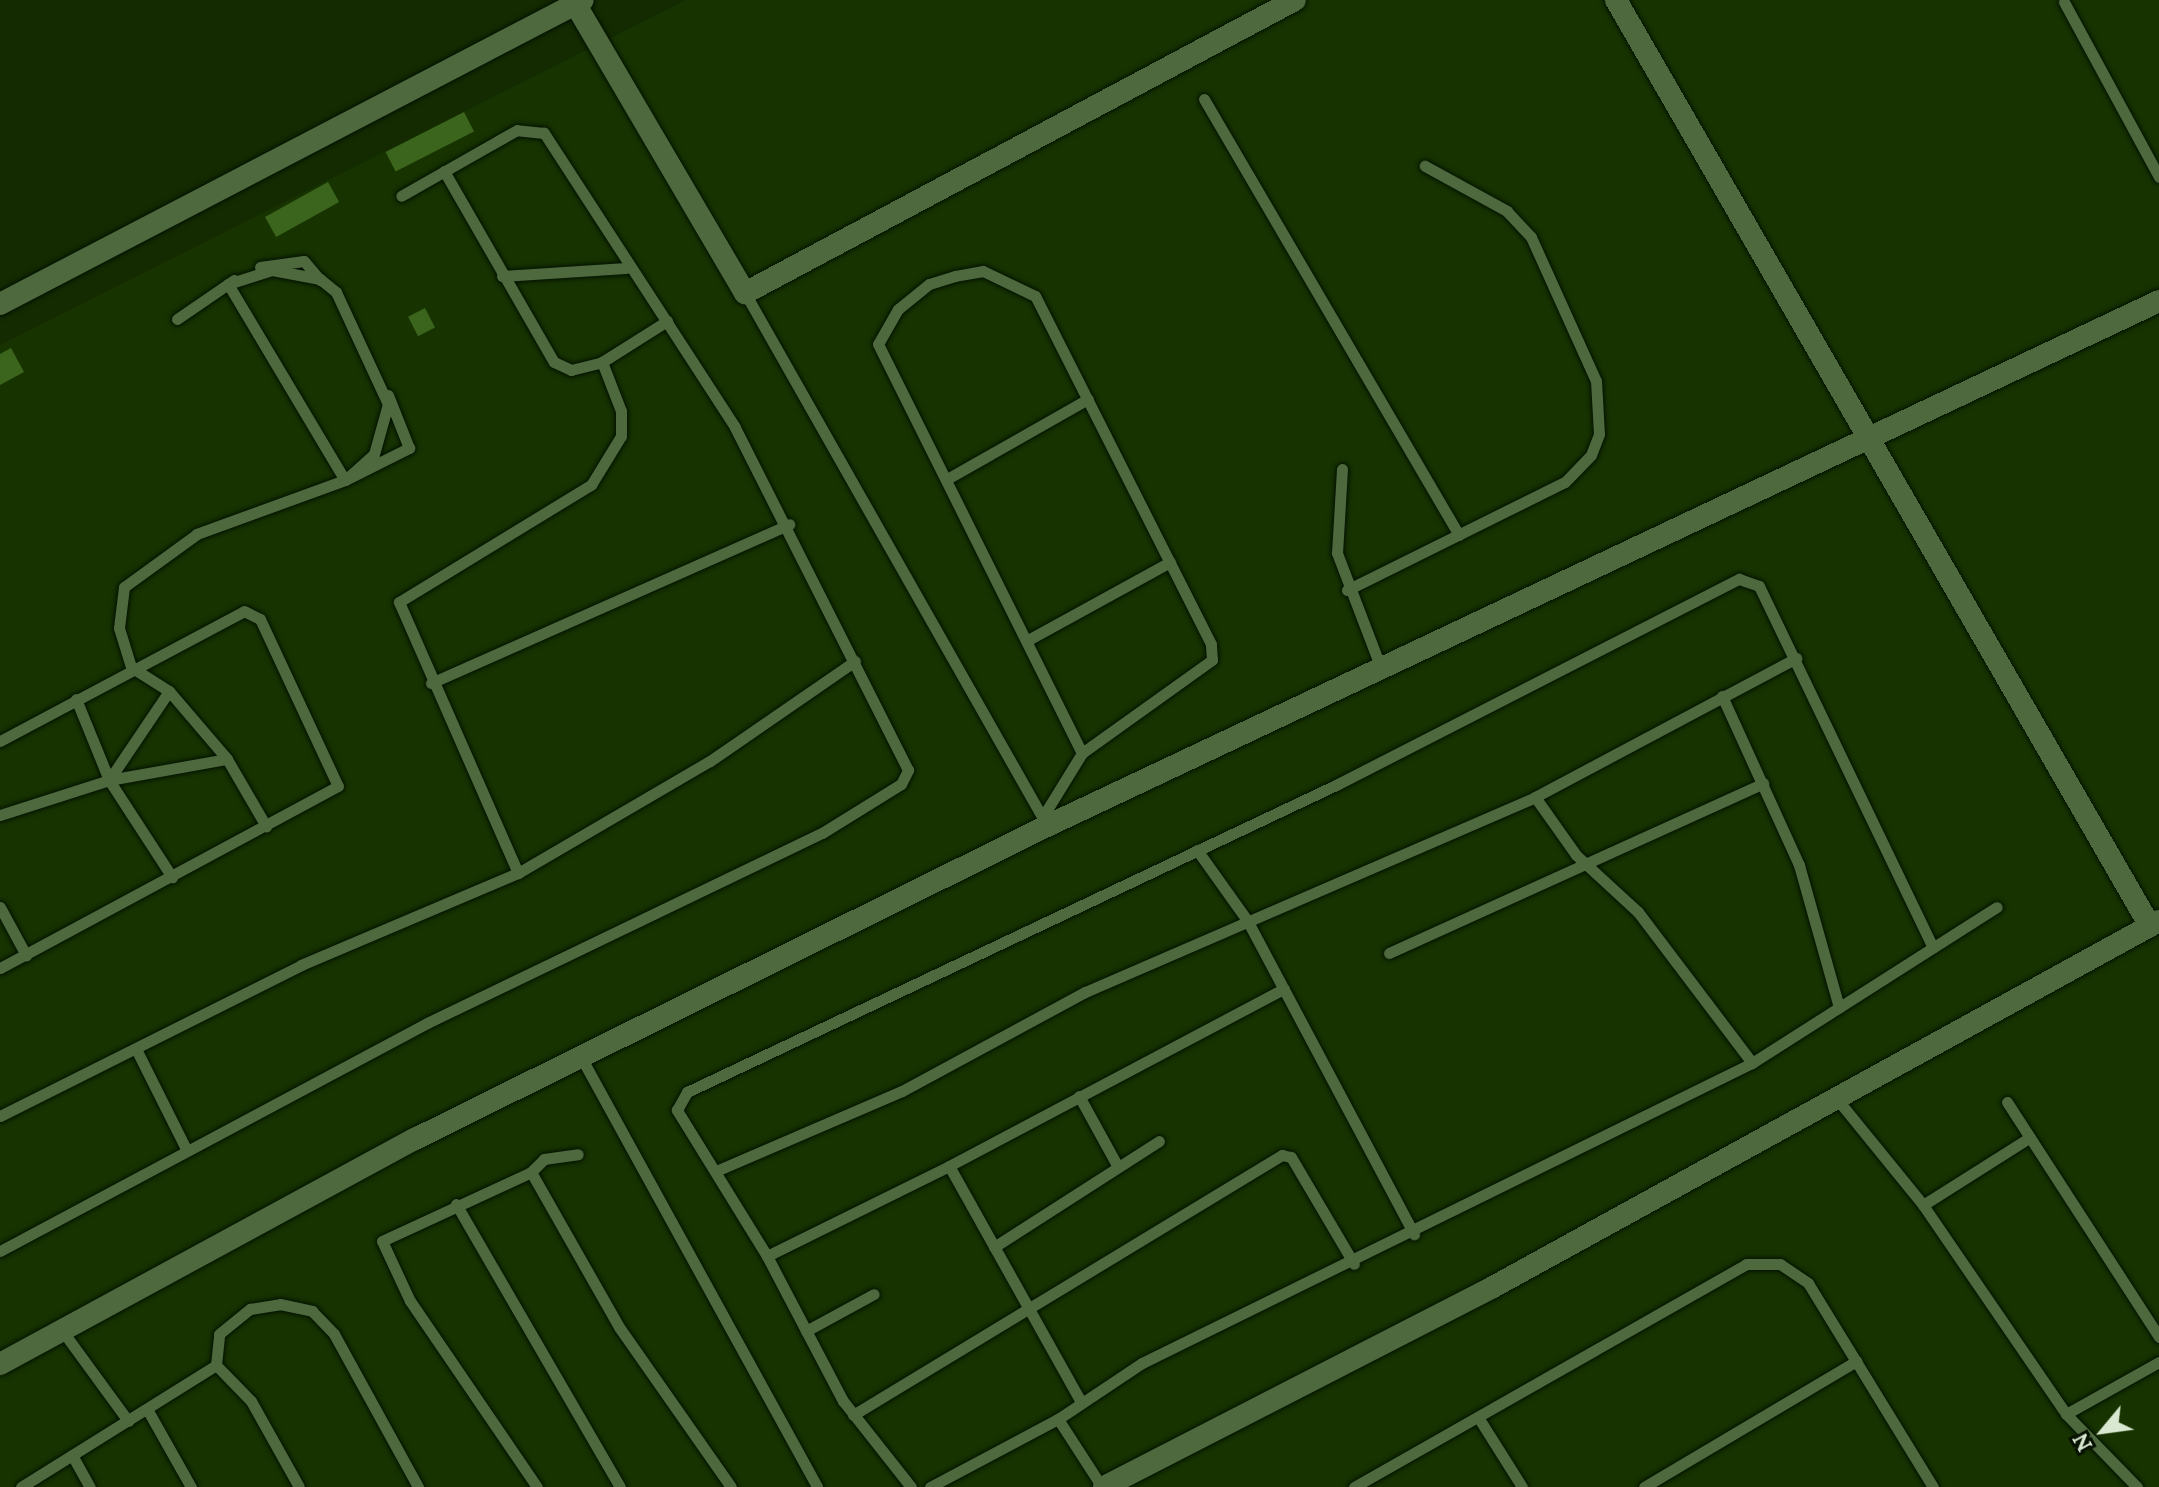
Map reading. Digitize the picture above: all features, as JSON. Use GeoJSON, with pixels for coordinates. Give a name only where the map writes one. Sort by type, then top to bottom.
{"type":"FeatureCollection","features":[{"type":"Feature","properties":{"kind":"street"},"geometry":{"type":"LineString","coordinates":[[0,304],[577,2],[745,293],[1295,0]]}},
{"type":"Feature","properties":{"kind":"street"},"geometry":{"type":"LineString","coordinates":[[1103,1487],[2156,927],[1870,441],[1616,0]]}},
{"type":"Feature","properties":{"kind":"street"},"geometry":{"type":"LineString","coordinates":[[0,1364],[61,1329],[1045,822],[1870,441],[2159,301]]}},
{"type":"Feature","properties":{"kind":"lane"},"geometry":{"type":"LineString","coordinates":[[2064,2],[2159,177]]}},
{"type":"Feature","properties":{"kind":"lane"},"geometry":{"type":"LineString","coordinates":[[1204,99],[1459,535]]}},
{"type":"Feature","properties":{"kind":"lane"},"geometry":{"type":"LineString","coordinates":[[0,1251],[185,1147],[822,833],[901,784],[908,770],[789,524],[667,321],[626,268],[544,133],[532,127],[401,196]]}},
{"type":"Feature","properties":{"kind":"lane"},"geometry":{"type":"LineString","coordinates":[[1347,590],[1578,471],[1595,445],[1601,405],[1579,336],[1531,237],[1497,204],[1425,166]]}},
{"type":"Feature","properties":{"kind":"lane"},"geometry":{"type":"LineString","coordinates":[[444,171],[554,362],[571,370],[602,362],[667,321]]}},
{"type":"Feature","properties":{"kind":"lane"},"geometry":{"type":"LineString","coordinates":[[177,319],[228,284],[271,263],[291,259],[312,267],[410,440],[409,448],[345,480],[197,534],[124,587],[119,628],[131,667],[169,691],[227,759],[266,826]]}},
{"type":"Feature","properties":{"kind":"lane"},"geometry":{"type":"LineString","coordinates":[[502,276],[626,268]]}},
{"type":"Feature","properties":{"kind":"lane"},"geometry":{"type":"LineString","coordinates":[[228,284],[272,270],[304,271],[336,292],[388,404],[374,454],[345,480]]}},
{"type":"Feature","properties":{"kind":"lane"},"geometry":{"type":"LineString","coordinates":[[1045,822],[1082,753],[1212,660],[1170,562],[1035,296],[1012,278],[983,271],[929,284],[898,309],[878,344],[1082,753]]}},
{"type":"Feature","properties":{"kind":"lane"},"geometry":{"type":"LineString","coordinates":[[228,284],[345,480]]}},
{"type":"Feature","properties":{"kind":"lane"},"geometry":{"type":"LineString","coordinates":[[745,293],[1045,822]]}},
{"type":"Feature","properties":{"kind":"lane"},"geometry":{"type":"LineString","coordinates":[[518,873],[431,683],[399,602],[591,485],[621,436],[621,411],[602,362]]}},
{"type":"Feature","properties":{"kind":"lane"},"geometry":{"type":"LineString","coordinates":[[947,479],[1088,399]]}},
{"type":"Feature","properties":{"kind":"lane"},"geometry":{"type":"LineString","coordinates":[[1342,469],[1337,553],[1347,590],[1381,668]]}},
{"type":"Feature","properties":{"kind":"lane"},"geometry":{"type":"LineString","coordinates":[[431,683],[789,524]]}},
{"type":"Feature","properties":{"kind":"lane"},"geometry":{"type":"LineString","coordinates":[[1028,640],[1170,562]]}},
{"type":"Feature","properties":{"kind":"lane"},"geometry":{"type":"LineString","coordinates":[[911,1487],[853,1415],[767,1256],[677,1110],[687,1092],[1197,850],[1739,579],[1759,586],[1933,947]]}},
{"type":"Feature","properties":{"kind":"lane"},"geometry":{"type":"LineString","coordinates":[[0,741],[131,667],[244,611],[260,619],[338,786],[0,968]]}},
{"type":"Feature","properties":{"kind":"lane"},"geometry":{"type":"LineString","coordinates":[[716,1171],[902,1091],[1085,992],[1535,797],[1796,658]]}},
{"type":"Feature","properties":{"kind":"lane"},"geometry":{"type":"LineString","coordinates":[[0,1116],[301,965],[518,873],[710,761],[855,661]]}},
{"type":"Feature","properties":{"kind":"lane"},"geometry":{"type":"LineString","coordinates":[[109,780],[169,691]]}},
{"type":"Feature","properties":{"kind":"lane"},"geometry":{"type":"LineString","coordinates":[[1722,696],[1763,783],[1811,898],[1839,1007]]}},
{"type":"Feature","properties":{"kind":"lane"},"geometry":{"type":"LineString","coordinates":[[76,699],[109,780],[172,877]]}},
{"type":"Feature","properties":{"kind":"lane"},"geometry":{"type":"LineString","coordinates":[[0,815],[109,780],[227,759]]}},
{"type":"Feature","properties":{"kind":"lane"},"geometry":{"type":"LineString","coordinates":[[1389,953],[1585,861],[1763,783]]}},
{"type":"Feature","properties":{"kind":"lane"},"geometry":{"type":"LineString","coordinates":[[1535,797],[1585,861],[1638,912],[1752,1063]]}},
{"type":"Feature","properties":{"kind":"lane"},"geometry":{"type":"LineString","coordinates":[[1197,850],[1247,920],[1414,1234]]}},
{"type":"Feature","properties":{"kind":"lane"},"geometry":{"type":"LineString","coordinates":[[0,907],[26,955]]}},
{"type":"Feature","properties":{"kind":"lane"},"geometry":{"type":"LineString","coordinates":[[930,1487],[1058,1419],[1142,1363],[1354,1264],[1752,1063],[1997,907]]}},
{"type":"Feature","properties":{"kind":"lane"},"geometry":{"type":"LineString","coordinates":[[767,1256],[949,1166],[1284,989]]}},
{"type":"Feature","properties":{"kind":"lane"},"geometry":{"type":"LineString","coordinates":[[136,1049],[185,1147]]}},
{"type":"Feature","properties":{"kind":"lane"},"geometry":{"type":"LineString","coordinates":[[582,1059],[817,1487]]}},
{"type":"Feature","properties":{"kind":"lane"},"geometry":{"type":"LineString","coordinates":[[1079,1096],[1118,1167]]}},
{"type":"Feature","properties":{"kind":"lane"},"geometry":{"type":"LineString","coordinates":[[1837,1099],[1923,1205],[2066,1414],[2137,1487]]}},
{"type":"Feature","properties":{"kind":"lane"},"geometry":{"type":"LineString","coordinates":[[2007,1102],[2159,1337]]}},
{"type":"Feature","properties":{"kind":"lane"},"geometry":{"type":"LineString","coordinates":[[1923,1205],[2029,1138]]}},
{"type":"Feature","properties":{"kind":"lane"},"geometry":{"type":"LineString","coordinates":[[994,1247],[1159,1141]]}},
{"type":"Feature","properties":{"kind":"lane"},"geometry":{"type":"LineString","coordinates":[[537,1487],[382,1252],[389,1235],[531,1172],[544,1159],[578,1154]]}},
{"type":"Feature","properties":{"kind":"lane"},"geometry":{"type":"LineString","coordinates":[[853,1415],[1282,1155],[1291,1157],[1354,1264]]}},
{"type":"Feature","properties":{"kind":"lane"},"geometry":{"type":"LineString","coordinates":[[949,1166],[1081,1402]]}},
{"type":"Feature","properties":{"kind":"lane"},"geometry":{"type":"LineString","coordinates":[[531,1172],[619,1327],[731,1487]]}},
{"type":"Feature","properties":{"kind":"lane"},"geometry":{"type":"LineString","coordinates":[[456,1204],[620,1487]]}},
{"type":"Feature","properties":{"kind":"lane"},"geometry":{"type":"LineString","coordinates":[[1354,1487],[1746,1264],[1780,1264],[1808,1283],[1933,1487]]}},
{"type":"Feature","properties":{"kind":"lane"},"geometry":{"type":"LineString","coordinates":[[806,1331],[874,1294]]}},
{"type":"Feature","properties":{"kind":"lane"},"geometry":{"type":"LineString","coordinates":[[299,1487],[251,1401],[216,1365],[219,1334],[250,1309],[280,1304],[312,1311],[334,1334],[418,1487]]}},
{"type":"Feature","properties":{"kind":"lane"},"geometry":{"type":"LineString","coordinates":[[61,1329],[128,1421]]}},
{"type":"Feature","properties":{"kind":"lane"},"geometry":{"type":"LineString","coordinates":[[1644,1487],[1856,1361]]}},
{"type":"Feature","properties":{"kind":"lane"},"geometry":{"type":"LineString","coordinates":[[2066,1414],[2159,1362]]}},
{"type":"Feature","properties":{"kind":"lane"},"geometry":{"type":"LineString","coordinates":[[21,1487],[216,1365]]}},
{"type":"Feature","properties":{"kind":"lane"},"geometry":{"type":"LineString","coordinates":[[147,1409],[191,1487]]}},
{"type":"Feature","properties":{"kind":"lane"},"geometry":{"type":"LineString","coordinates":[[1478,1417],[1522,1487]]}},
{"type":"Feature","properties":{"kind":"lane"},"geometry":{"type":"LineString","coordinates":[[1058,1419],[1103,1487]]}},
{"type":"Feature","properties":{"kind":"lane"},"geometry":{"type":"LineString","coordinates":[[72,1455],[90,1487]]}},
{"type":"Feature","properties":{"kind":"shaded area"},"geometry":{"type":"Polygon","coordinates":[[[686,0],[2159,0],[2159,1487],[0,1487],[0,345],[686,0]]]}},
{"type":"Feature","properties":{"kind":"building"},"geometry":{"type":"Polygon","coordinates":[[[464,112],[474,132],[396,172],[386,152],[464,112]]]}},
{"type":"Feature","properties":{"kind":"building"},"geometry":{"type":"Polygon","coordinates":[[[328,182],[339,202],[276,237],[265,217],[328,182]]]}},
{"type":"Feature","properties":{"kind":"building"},"geometry":{"type":"Polygon","coordinates":[[[425,308],[435,328],[418,336],[408,317],[425,308]]]}},
{"type":"Feature","properties":{"kind":"building"},"geometry":{"type":"Polygon","coordinates":[[[11,348],[24,372],[0,385],[0,354],[11,348]]]}}]}
